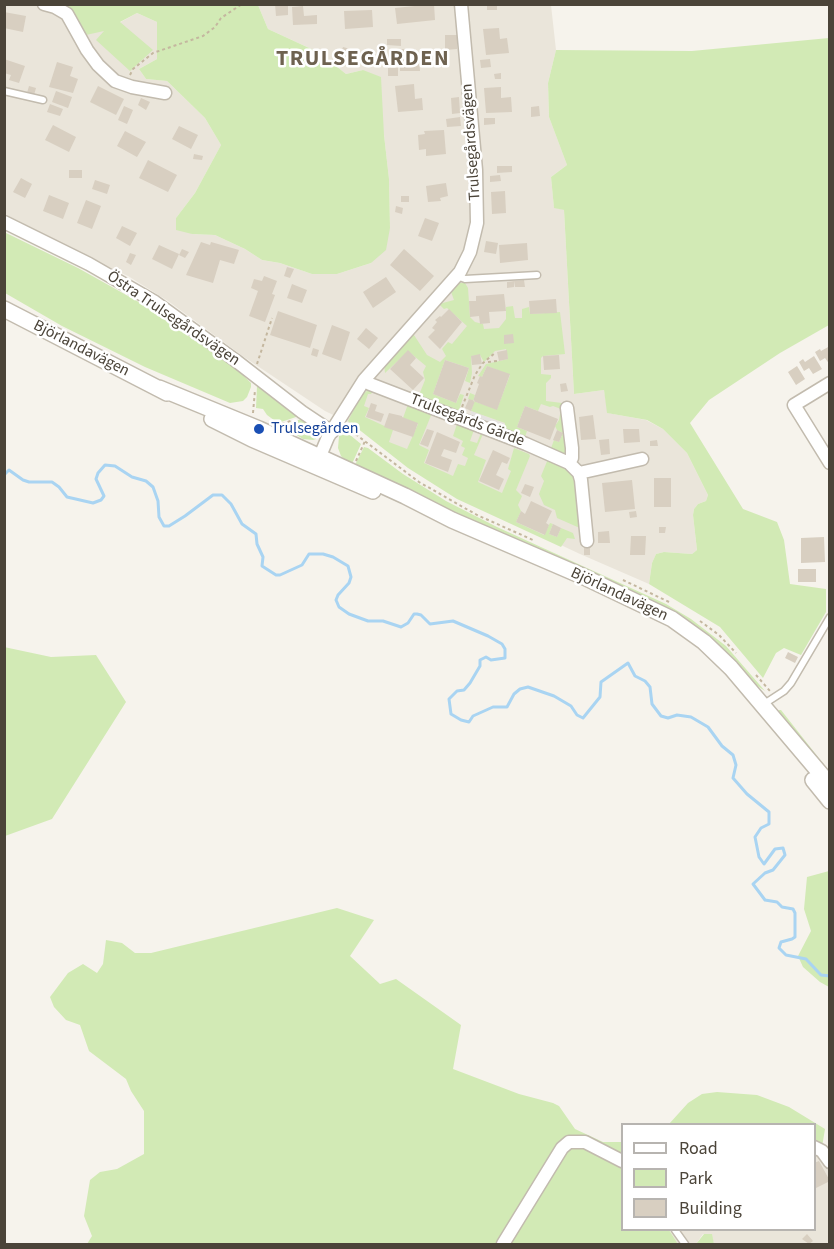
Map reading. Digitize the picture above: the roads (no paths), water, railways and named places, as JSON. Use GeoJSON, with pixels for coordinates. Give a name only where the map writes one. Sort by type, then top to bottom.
{"type":"FeatureCollection","features":[{"type":"Feature","properties":{"kind":"street"},"geometry":{"type":"LineString","coordinates":[[44,4],[67,14],[87,50],[107,75],[115,81],[132,87],[165,93]]}},
{"type":"Feature","properties":{"kind":"street","name":"Trulsegårdsvägen"},"geometry":{"type":"LineString","coordinates":[[318,462],[332,432],[364,380],[457,276],[466,261],[477,224],[476,170],[460,4]]}},
{"type":"Feature","properties":{"kind":"street","name":"Östra Trulsegårdsvägen"},"geometry":{"type":"LineString","coordinates":[[4,222],[89,264],[155,302],[332,432]]}},
{"type":"Feature","properties":{"kind":"street","name":"Björlandavägen"},"geometry":{"type":"LineString","coordinates":[[4,309],[80,350],[159,388],[259,429],[318,462],[405,496],[452,520],[582,576],[672,619],[714,651],[830,785]]}},
{"type":"Feature","properties":{"kind":"street","name":"Trulsegårds Gärde"},"geometry":{"type":"LineString","coordinates":[[364,380],[526,444],[569,463],[579,473]]}},
{"type":"Feature","properties":{"kind":"street"},"geometry":{"type":"LineString","coordinates":[[830,383],[794,405],[830,463]]}},
{"type":"Feature","properties":{"kind":"street"},"geometry":{"type":"LineString","coordinates":[[567,408],[572,448],[572,458],[569,463]]}},
{"type":"Feature","properties":{"kind":"street"},"geometry":{"type":"LineString","coordinates":[[587,542],[579,473],[642,459]]}},
{"type":"Feature","properties":{"kind":"street","name":"Björlandavägen"},"geometry":{"type":"LineString","coordinates":[[763,705],[830,801]]}},
{"type":"Feature","properties":{"kind":"street"},"geometry":{"type":"LineString","coordinates":[[503,1245],[562,1149],[569,1142],[585,1142],[621,1160]]}},
{"type":"Feature","properties":{"kind":"street"},"geometry":{"type":"LineString","coordinates":[[816,1148],[822,1151],[830,1162]]}},
{"type":"Feature","properties":{"kind":"lane"},"geometry":{"type":"LineString","coordinates":[[4,91],[43,100]]}},
{"type":"Feature","properties":{"kind":"lane"},"geometry":{"type":"LineString","coordinates":[[457,276],[468,279],[537,275]]}},
{"type":"Feature","properties":{"kind":"lane"},"geometry":{"type":"LineString","coordinates":[[763,705],[784,691],[791,683],[830,617]]}},
{"type":"Feature","properties":{"kind":"lane"},"geometry":{"type":"LineString","coordinates":[[676,1231],[685,1245]]}},
{"type":"Feature","properties":{"kind":"waterway"},"geometry":{"type":"LineString","coordinates":[[4,475],[9,470],[29,482],[52,482],[67,497],[93,503],[104,496],[96,479],[98,473],[105,465],[115,466],[132,477],[146,481],[153,487],[158,501],[159,517],[164,526],[169,526],[185,516],[213,495],[222,495],[231,504],[242,524],[256,534],[257,544],[263,557],[262,566],[276,575],[302,565],[309,554],[333,557],[348,566],[351,577],[349,583],[336,600],[339,607],[349,614],[368,621],[383,621],[401,627],[408,623],[414,614],[417,614],[430,624],[453,621],[488,636],[502,644],[505,649],[505,658],[491,660],[486,657],[480,660],[480,666],[470,683],[464,690],[457,691],[449,699],[451,714],[461,720],[469,722],[473,716],[493,707],[507,707],[514,694],[528,687],[554,696],[571,706],[577,715],[583,718],[600,697],[601,682],[628,663],[635,676],[645,681],[650,687],[652,704],[661,716],[691,717],[708,727],[722,746],[733,755],[736,765],[733,778],[747,794],[769,812],[769,824],[761,828],[755,837],[759,857],[764,864],[775,849],[783,848],[785,855],[773,870],[765,873],[753,884],[765,900],[777,902],[782,907],[793,909],[795,913],[795,937],[781,942],[779,948],[786,955],[806,959],[821,975],[830,976]]}},
{"type":"Feature","properties":{"kind":"waterway"},"geometry":{"type":"LineString","coordinates":[[4,490],[4,497]]}},
{"type":"Feature","properties":{"kind":"place","name":"Trulsegården"},"geometry":{"type":"Point","coordinates":[259,429]}},
{"type":"Feature","properties":{"kind":"district","name":"TRULSEGÅRDEN"},"geometry":{"type":"Point","coordinates":[363,60]}}]}
